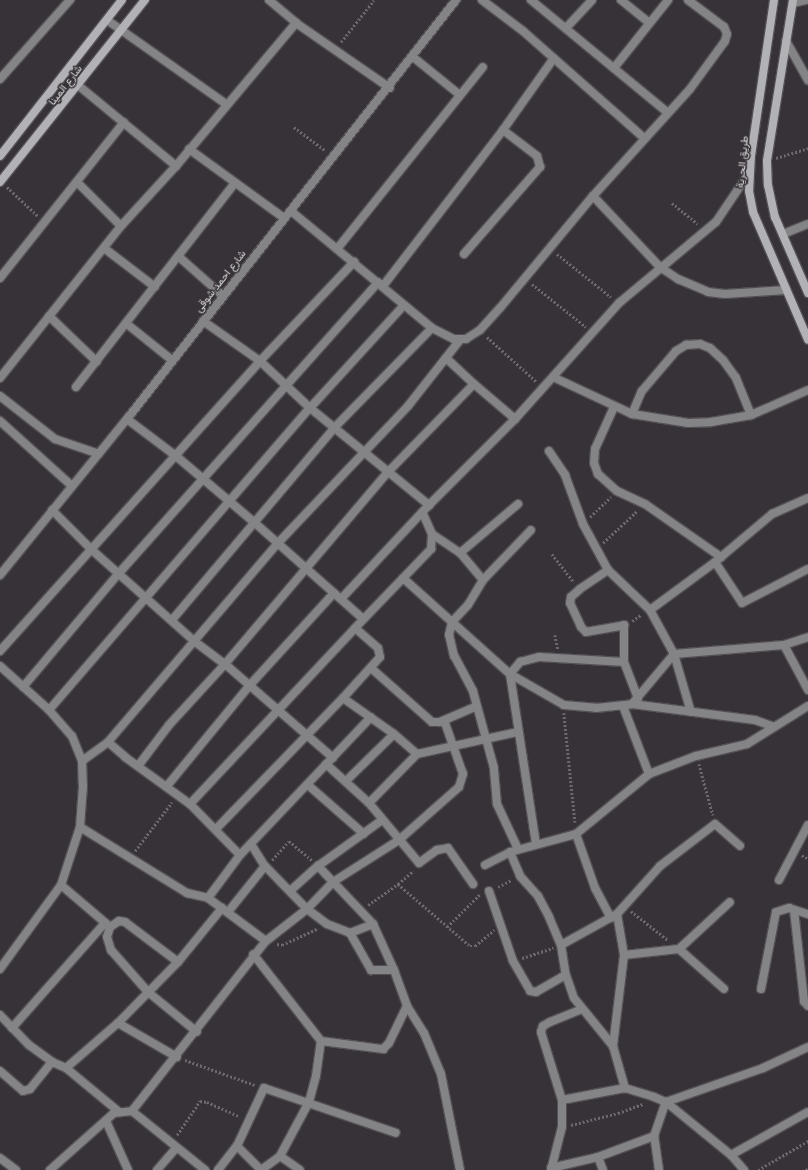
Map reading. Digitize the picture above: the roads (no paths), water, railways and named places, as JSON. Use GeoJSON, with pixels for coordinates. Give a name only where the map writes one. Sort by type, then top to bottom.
{"type":"FeatureCollection","features":[{"type":"Feature","properties":{"kind":"main road","name":"شارع المينا"},"geometry":{"type":"LineString","coordinates":[[0,156],[122,0]]}},
{"type":"Feature","properties":{"kind":"main road","name":"شارع المينا"},"geometry":{"type":"LineString","coordinates":[[0,182],[79,86],[121,30],[146,0]]}},
{"type":"Feature","properties":{"kind":"main road","name":"طريق الحرية"},"geometry":{"type":"LineString","coordinates":[[774,0],[749,173],[753,212],[808,340]]}},
{"type":"Feature","properties":{"kind":"main road"},"geometry":{"type":"LineString","coordinates":[[793,2],[767,161],[770,200],[808,293]]}},
{"type":"Feature","properties":{"kind":"street"},"geometry":{"type":"LineString","coordinates":[[0,79],[70,0]]}},
{"type":"Feature","properties":{"kind":"street"},"geometry":{"type":"LineString","coordinates":[[269,0],[296,23],[390,88]]}},
{"type":"Feature","properties":{"kind":"street","name":"شارع احمد شوقى"},"geometry":{"type":"LineString","coordinates":[[0,575],[127,420],[172,360],[333,156],[390,88],[456,0]]}},
{"type":"Feature","properties":{"kind":"street"},"geometry":{"type":"LineString","coordinates":[[482,0],[554,58],[644,138]]}},
{"type":"Feature","properties":{"kind":"street"},"geometry":{"type":"LineString","coordinates":[[531,0],[667,112]]}},
{"type":"Feature","properties":{"kind":"street"},"geometry":{"type":"LineString","coordinates":[[566,28],[592,0]]}},
{"type":"Feature","properties":{"kind":"street"},"geometry":{"type":"LineString","coordinates":[[621,0],[649,23]]}},
{"type":"Feature","properties":{"kind":"street"},"geometry":{"type":"LineString","coordinates":[[614,68],[668,0]]}},
{"type":"Feature","properties":{"kind":"street"},"geometry":{"type":"LineString","coordinates":[[82,761],[108,742],[278,543],[366,453],[460,340],[480,330],[525,279],[549,247],[592,196],[667,112],[690,89],[727,38],[724,28],[688,0]]}},
{"type":"Feature","properties":{"kind":"street"},"geometry":{"type":"LineString","coordinates":[[793,2],[806,0]]}},
{"type":"Feature","properties":{"kind":"street"},"geometry":{"type":"LineString","coordinates":[[107,20],[226,104]]}},
{"type":"Feature","properties":{"kind":"street"},"geometry":{"type":"LineString","coordinates":[[0,378],[121,226],[176,166],[226,104],[296,23]]}},
{"type":"Feature","properties":{"kind":"street"},"geometry":{"type":"LineString","coordinates":[[786,41],[808,80]]}},
{"type":"Feature","properties":{"kind":"street"},"geometry":{"type":"LineString","coordinates":[[413,57],[460,95]]}},
{"type":"Feature","properties":{"kind":"street"},"geometry":{"type":"LineString","coordinates":[[23,687],[120,572],[285,384],[381,284],[503,130],[554,58]]}},
{"type":"Feature","properties":{"kind":"street"},"geometry":{"type":"LineString","coordinates":[[337,249],[483,67]]}},
{"type":"Feature","properties":{"kind":"street"},"geometry":{"type":"LineString","coordinates":[[79,86],[176,166]]}},
{"type":"Feature","properties":{"kind":"street"},"geometry":{"type":"LineString","coordinates":[[0,278],[78,182],[124,122]]}},
{"type":"Feature","properties":{"kind":"street"},"geometry":{"type":"LineString","coordinates":[[464,254],[540,167],[537,156],[503,130]]}},
{"type":"Feature","properties":{"kind":"street"},"geometry":{"type":"LineString","coordinates":[[189,149],[234,184],[284,218]]}},
{"type":"Feature","properties":{"kind":"street"},"geometry":{"type":"LineString","coordinates":[[341,599],[428,505],[515,419],[619,303],[660,267],[706,231],[728,206],[749,173]]}},
{"type":"Feature","properties":{"kind":"street"},"geometry":{"type":"LineString","coordinates":[[78,182],[121,226]]}},
{"type":"Feature","properties":{"kind":"street"},"geometry":{"type":"LineString","coordinates":[[76,387],[127,324],[234,184]]}},
{"type":"Feature","properties":{"kind":"street"},"geometry":{"type":"LineString","coordinates":[[592,196],[660,267],[678,279],[708,292],[725,294],[786,290]]}},
{"type":"Feature","properties":{"kind":"street"},"geometry":{"type":"LineString","coordinates":[[291,211],[381,284],[432,328],[447,337],[460,340]]}},
{"type":"Feature","properties":{"kind":"street"},"geometry":{"type":"LineString","coordinates":[[783,234],[808,224]]}},
{"type":"Feature","properties":{"kind":"street"},"geometry":{"type":"LineString","coordinates":[[104,248],[155,287]]}},
{"type":"Feature","properties":{"kind":"street"},"geometry":{"type":"LineString","coordinates":[[178,256],[223,296]]}},
{"type":"Feature","properties":{"kind":"street"},"geometry":{"type":"LineString","coordinates":[[0,651],[260,361],[354,262]]}},
{"type":"Feature","properties":{"kind":"street"},"geometry":{"type":"LineString","coordinates":[[49,710],[310,408],[404,304]]}},
{"type":"Feature","properties":{"kind":"street"},"geometry":{"type":"LineString","coordinates":[[49,316],[97,362]]}},
{"type":"Feature","properties":{"kind":"street"},"geometry":{"type":"LineString","coordinates":[[203,321],[260,361],[310,408],[428,505]]}},
{"type":"Feature","properties":{"kind":"street"},"geometry":{"type":"LineString","coordinates":[[127,324],[172,360]]}},
{"type":"Feature","properties":{"kind":"street"},"geometry":{"type":"LineString","coordinates":[[172,620],[334,428],[432,328]]}},
{"type":"Feature","properties":{"kind":"street"},"geometry":{"type":"LineString","coordinates":[[632,414],[642,391],[676,351],[686,345],[700,344],[710,348],[723,360],[736,378],[751,415]]}},
{"type":"Feature","properties":{"kind":"street"},"geometry":{"type":"LineString","coordinates":[[446,358],[515,419]]}},
{"type":"Feature","properties":{"kind":"street"},"geometry":{"type":"LineString","coordinates":[[553,377],[614,407],[632,414],[688,423],[711,422],[751,415],[808,390]]}},
{"type":"Feature","properties":{"kind":"street"},"geometry":{"type":"LineString","coordinates":[[138,766],[165,730],[225,664],[388,472],[474,384]]}},
{"type":"Feature","properties":{"kind":"street"},"geometry":{"type":"LineString","coordinates":[[0,396],[55,439],[99,454]]}},
{"type":"Feature","properties":{"kind":"street"},"geometry":{"type":"LineString","coordinates":[[614,407],[595,449],[594,457],[598,474],[617,491],[645,504],[718,559],[742,603],[808,569]]}},
{"type":"Feature","properties":{"kind":"street"},"geometry":{"type":"LineString","coordinates":[[127,420],[176,456],[228,502],[278,543],[363,619]]}},
{"type":"Feature","properties":{"kind":"street"},"geometry":{"type":"LineString","coordinates":[[0,421],[72,486]]}},
{"type":"Feature","properties":{"kind":"street"},"geometry":{"type":"LineString","coordinates":[[549,451],[565,475],[583,524],[608,570],[650,610],[674,654],[691,712]]}},
{"type":"Feature","properties":{"kind":"street"},"geometry":{"type":"LineString","coordinates":[[650,610],[718,559],[772,514],[808,498]]}},
{"type":"Feature","properties":{"kind":"street"},"geometry":{"type":"LineString","coordinates":[[460,553],[518,504]]}},
{"type":"Feature","properties":{"kind":"street"},"geometry":{"type":"LineString","coordinates":[[52,510],[92,550],[120,572],[194,641],[225,664],[333,758]]}},
{"type":"Feature","properties":{"kind":"street"},"geometry":{"type":"LineString","coordinates":[[422,512],[432,534],[460,553],[483,580]]}},
{"type":"Feature","properties":{"kind":"street"},"geometry":{"type":"LineString","coordinates":[[531,530],[483,580],[468,605],[452,622],[448,635],[451,649],[473,691],[494,768],[497,804],[514,850],[520,876],[543,906],[561,945],[566,975],[574,998],[613,1046]]}},
{"type":"Feature","properties":{"kind":"street"},"geometry":{"type":"LineString","coordinates":[[190,804],[363,619],[429,553],[432,534]]}},
{"type":"Feature","properties":{"kind":"street"},"geometry":{"type":"LineString","coordinates":[[608,570],[580,589],[571,597],[570,603],[583,630],[589,632],[624,625],[624,662],[638,698]]}},
{"type":"Feature","properties":{"kind":"street"},"geometry":{"type":"LineString","coordinates":[[403,578],[510,674],[564,705],[596,708],[632,704],[756,720],[774,727]]}},
{"type":"Feature","properties":{"kind":"street"},"geometry":{"type":"LineString","coordinates":[[167,786],[249,686],[334,593]]}},
{"type":"Feature","properties":{"kind":"street"},"geometry":{"type":"LineString","coordinates":[[216,829],[379,660],[380,652],[355,628]]}},
{"type":"Feature","properties":{"kind":"street"},"geometry":{"type":"LineString","coordinates":[[632,704],[674,654],[784,644],[808,637]]}},
{"type":"Feature","properties":{"kind":"street"},"geometry":{"type":"LineString","coordinates":[[784,644],[808,690]]}},
{"type":"Feature","properties":{"kind":"street"},"geometry":{"type":"LineString","coordinates":[[536,844],[510,674],[520,662],[530,658],[560,657],[624,662]]}},
{"type":"Feature","properties":{"kind":"street"},"geometry":{"type":"LineString","coordinates":[[0,666],[49,710],[72,736],[82,761],[80,827],[61,885],[0,969]]}},
{"type":"Feature","properties":{"kind":"street"},"geometry":{"type":"LineString","coordinates":[[371,668],[429,720],[438,723],[477,706]]}},
{"type":"Feature","properties":{"kind":"street"},"geometry":{"type":"LineString","coordinates":[[343,698],[394,734],[417,754]]}},
{"type":"Feature","properties":{"kind":"street"},"geometry":{"type":"LineString","coordinates":[[623,706],[649,774]]}},
{"type":"Feature","properties":{"kind":"street"},"geometry":{"type":"LineString","coordinates":[[485,865],[514,850],[576,834],[649,774],[696,756],[735,748],[774,727],[808,706]]}},
{"type":"Feature","properties":{"kind":"street"},"geometry":{"type":"LineString","coordinates":[[208,898],[240,855],[371,717]]}},
{"type":"Feature","properties":{"kind":"street"},"geometry":{"type":"LineString","coordinates":[[132,1111],[196,1032],[253,954],[266,941],[307,909],[333,882],[399,840],[461,784],[463,774],[454,744],[444,720]]}},
{"type":"Feature","properties":{"kind":"street"},"geometry":{"type":"LineString","coordinates":[[369,803],[417,754],[486,737],[518,732]]}},
{"type":"Feature","properties":{"kind":"street"},"geometry":{"type":"LineString","coordinates":[[346,781],[394,734]]}},
{"type":"Feature","properties":{"kind":"street"},"geometry":{"type":"LineString","coordinates":[[108,742],[190,804],[240,855]]}},
{"type":"Feature","properties":{"kind":"street"},"geometry":{"type":"LineString","coordinates":[[326,764],[369,803],[419,863],[438,850],[448,848],[472,884]]}},
{"type":"Feature","properties":{"kind":"street"},"geometry":{"type":"LineString","coordinates":[[308,785],[364,834]]}},
{"type":"Feature","properties":{"kind":"street"},"geometry":{"type":"LineString","coordinates":[[290,891],[318,866],[382,820]]}},
{"type":"Feature","properties":{"kind":"street"},"geometry":{"type":"LineString","coordinates":[[561,945],[614,916],[671,857],[716,824],[740,846]]}},
{"type":"Feature","properties":{"kind":"street"},"geometry":{"type":"LineString","coordinates":[[778,880],[808,825]]}},
{"type":"Feature","properties":{"kind":"street"},"geometry":{"type":"LineString","coordinates":[[80,827],[187,893],[208,898],[266,941]]}},
{"type":"Feature","properties":{"kind":"street"},"geometry":{"type":"LineString","coordinates":[[576,834],[595,888],[614,916],[624,955],[613,1046],[625,1088]]}},
{"type":"Feature","properties":{"kind":"street"},"geometry":{"type":"LineString","coordinates":[[250,844],[266,866],[307,909],[327,924],[350,933],[371,970],[394,970]]}},
{"type":"Feature","properties":{"kind":"street"},"geometry":{"type":"LineString","coordinates":[[66,1068],[118,1022],[178,962],[266,866]]}},
{"type":"Feature","properties":{"kind":"street"},"geometry":{"type":"LineString","coordinates":[[318,866],[373,924],[394,970],[408,1006],[424,1033],[441,1074],[460,1170]]}},
{"type":"Feature","properties":{"kind":"street"},"geometry":{"type":"LineString","coordinates":[[61,885],[107,925],[107,936],[111,950],[148,992],[196,1032]]}},
{"type":"Feature","properties":{"kind":"street"},"geometry":{"type":"LineString","coordinates":[[489,891],[513,961],[533,993],[566,975]]}},
{"type":"Feature","properties":{"kind":"street"},"geometry":{"type":"LineString","coordinates":[[624,955],[679,949],[730,902]]}},
{"type":"Feature","properties":{"kind":"street"},"geometry":{"type":"LineString","coordinates":[[761,989],[774,916],[780,909],[794,910],[808,914]]}},
{"type":"Feature","properties":{"kind":"street"},"geometry":{"type":"LineString","coordinates":[[794,910],[804,1001],[808,1006]]}},
{"type":"Feature","properties":{"kind":"street"},"geometry":{"type":"LineString","coordinates":[[12,1028],[107,925],[119,921],[125,922],[178,962]]}},
{"type":"Feature","properties":{"kind":"street"},"geometry":{"type":"LineString","coordinates":[[350,933],[373,924]]}},
{"type":"Feature","properties":{"kind":"street"},"geometry":{"type":"LineString","coordinates":[[679,949],[724,988]]}},
{"type":"Feature","properties":{"kind":"street"},"geometry":{"type":"LineString","coordinates":[[253,954],[321,1041],[383,1049],[389,1043],[408,1006]]}},
{"type":"Feature","properties":{"kind":"street"},"geometry":{"type":"LineString","coordinates":[[582,1009],[550,1022],[541,1029],[542,1039],[562,1100],[562,1127],[551,1169],[598,1157],[654,1136]]}},
{"type":"Feature","properties":{"kind":"street"},"geometry":{"type":"LineString","coordinates":[[0,1015],[12,1028],[52,1062],[66,1068],[118,1111],[132,1111],[205,1170]]}},
{"type":"Feature","properties":{"kind":"street"},"geometry":{"type":"LineString","coordinates":[[118,1022],[176,1057]]}},
{"type":"Feature","properties":{"kind":"street"},"geometry":{"type":"LineString","coordinates":[[237,1146],[261,1170],[280,1156],[309,1102],[316,1076],[321,1041]]}},
{"type":"Feature","properties":{"kind":"street"},"geometry":{"type":"LineString","coordinates":[[666,1102],[763,1068],[808,1047]]}},
{"type":"Feature","properties":{"kind":"street"},"geometry":{"type":"LineString","coordinates":[[0,1071],[21,1091],[28,1091],[52,1062]]}},
{"type":"Feature","properties":{"kind":"street"},"geometry":{"type":"LineString","coordinates":[[218,1170],[237,1146],[264,1088],[309,1102],[396,1133]]}},
{"type":"Feature","properties":{"kind":"street"},"geometry":{"type":"LineString","coordinates":[[562,1100],[625,1088],[654,1097],[666,1102],[731,1155],[744,1170]]}},
{"type":"Feature","properties":{"kind":"street"},"geometry":{"type":"LineString","coordinates":[[659,1170],[654,1136],[666,1102]]}},
{"type":"Feature","properties":{"kind":"street"},"geometry":{"type":"LineString","coordinates":[[50,1170],[118,1111]]}},
{"type":"Feature","properties":{"kind":"street"},"geometry":{"type":"LineString","coordinates":[[731,1155],[808,1112]]}},
{"type":"Feature","properties":{"kind":"street"},"geometry":{"type":"LineString","coordinates":[[106,1121],[128,1170]]}},
{"type":"Feature","properties":{"kind":"street"},"geometry":{"type":"LineString","coordinates":[[157,1170],[174,1146]]}},
{"type":"Feature","properties":{"kind":"street"},"geometry":{"type":"LineString","coordinates":[[280,1156],[300,1170]]}},
{"type":"Feature","properties":{"kind":"street"},"geometry":{"type":"LineString","coordinates":[[598,1157],[603,1170]]}},
{"type":"Feature","properties":{"kind":"street"},"geometry":{"type":"LineString","coordinates":[[0,1158],[16,1170]]}}]}
